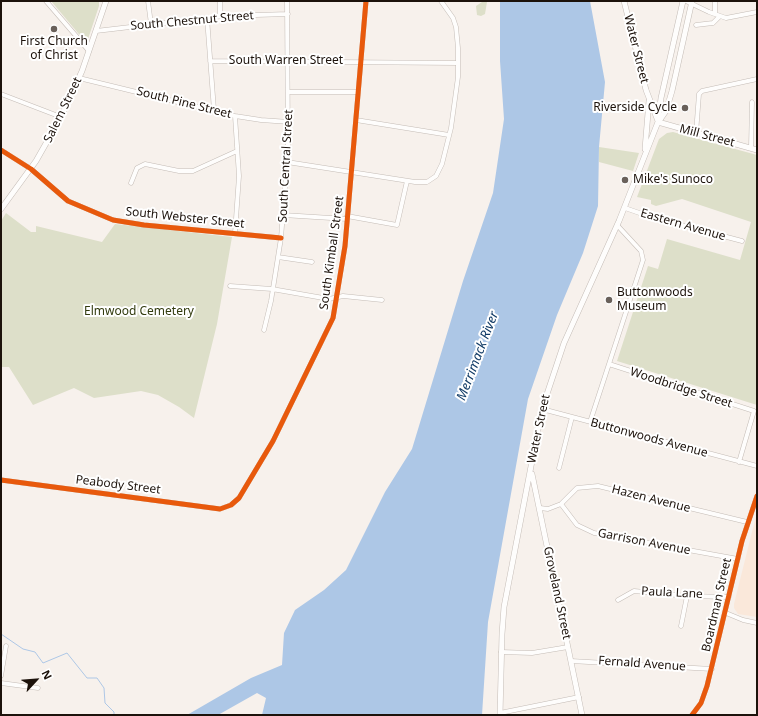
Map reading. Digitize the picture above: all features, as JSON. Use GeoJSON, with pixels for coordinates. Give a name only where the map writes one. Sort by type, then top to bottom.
{"type":"FeatureCollection","features":[{"type":"Feature","properties":{"kind":"main road","name":"Salem Street"},"geometry":{"type":"LineString","coordinates":[[1,209],[31,169],[61,117],[79,78],[106,1]]}},
{"type":"Feature","properties":{"kind":"main road","name":"Water Street"},"geometry":{"type":"LineString","coordinates":[[500,714],[501,652],[504,607],[542,409],[550,381],[567,337],[618,225],[658,122],[649,98],[624,1]]}},
{"type":"Feature","properties":{"kind":"main road"},"geometry":{"type":"LineString","coordinates":[[658,122],[661,98],[683,1]]}},
{"type":"Feature","properties":{"kind":"main road"},"geometry":{"type":"LineString","coordinates":[[658,122],[666,111],[672,90],[690,2]]}},
{"type":"Feature","properties":{"kind":"main road","name":"Water Street"},"geometry":{"type":"LineString","coordinates":[[643,160],[648,124],[649,98]]}},
{"type":"Feature","properties":{"kind":"main road","name":"Mill Street"},"geometry":{"type":"LineString","coordinates":[[658,122],[757,150]]}},
{"type":"Feature","properties":{"kind":"main road","name":"Groveland Street"},"geometry":{"type":"LineString","coordinates":[[531,471],[540,508],[582,715]]}},
{"type":"Feature","properties":{"kind":"street"},"geometry":{"type":"LineString","coordinates":[[46,1],[89,51]]}},
{"type":"Feature","properties":{"kind":"street"},"geometry":{"type":"LineString","coordinates":[[148,1],[151,24]]}},
{"type":"Feature","properties":{"kind":"street"},"geometry":{"type":"LineString","coordinates":[[220,1],[220,16]]}},
{"type":"Feature","properties":{"kind":"street","name":"South Central Street"},"geometry":{"type":"LineString","coordinates":[[264,330],[281,238],[287,162],[289,122],[289,61],[287,1]]}},
{"type":"Feature","properties":{"kind":"street","name":"South Kimball Street"},"geometry":{"type":"LineString","coordinates":[[231,505],[246,487],[273,441],[328,331],[333,318],[345,246],[366,1]]}},
{"type":"Feature","properties":{"kind":"street"},"geometry":{"type":"LineString","coordinates":[[287,162],[407,181],[427,182],[432,180],[439,170],[449,135],[457,95],[458,48],[454,22],[449,10],[441,1]]}},
{"type":"Feature","properties":{"kind":"street"},"geometry":{"type":"LineString","coordinates":[[715,1],[715,14]]}},
{"type":"Feature","properties":{"kind":"street"},"geometry":{"type":"LineString","coordinates":[[690,2],[726,18],[757,12]]}},
{"type":"Feature","properties":{"kind":"street","name":"South Chestnut Street"},"geometry":{"type":"LineString","coordinates":[[96,31],[220,16],[288,14]]}},
{"type":"Feature","properties":{"kind":"street"},"geometry":{"type":"LineString","coordinates":[[696,25],[713,23],[719,16]]}},
{"type":"Feature","properties":{"kind":"street"},"geometry":{"type":"LineString","coordinates":[[206,18],[214,110]]}},
{"type":"Feature","properties":{"kind":"street","name":"South Warren Street"},"geometry":{"type":"LineString","coordinates":[[210,61],[458,63]]}},
{"type":"Feature","properties":{"kind":"street","name":"South Pine Street"},"geometry":{"type":"LineString","coordinates":[[79,78],[235,116],[289,122]]}},
{"type":"Feature","properties":{"kind":"street"},"geometry":{"type":"LineString","coordinates":[[696,133],[699,94],[702,91],[757,79]]}},
{"type":"Feature","properties":{"kind":"street"},"geometry":{"type":"LineString","coordinates":[[289,92],[358,92]]}},
{"type":"Feature","properties":{"kind":"street"},"geometry":{"type":"LineString","coordinates":[[1,94],[61,117]]}},
{"type":"Feature","properties":{"kind":"street"},"geometry":{"type":"LineString","coordinates":[[751,148],[752,102]]}},
{"type":"Feature","properties":{"kind":"street"},"geometry":{"type":"LineString","coordinates":[[235,116],[239,176],[235,233]]}},
{"type":"Feature","properties":{"kind":"street"},"geometry":{"type":"LineString","coordinates":[[356,120],[449,135]]}},
{"type":"Feature","properties":{"kind":"street","name":"South Webster Street"},"geometry":{"type":"LineString","coordinates":[[1,150],[31,169],[68,201],[113,220],[127,223],[281,238]]}},
{"type":"Feature","properties":{"kind":"street"},"geometry":{"type":"LineString","coordinates":[[131,183],[137,168],[145,164],[179,171],[193,171],[237,151]]}},
{"type":"Feature","properties":{"kind":"street"},"geometry":{"type":"LineString","coordinates":[[283,215],[347,218],[397,225],[407,181]]}},
{"type":"Feature","properties":{"kind":"street","name":"Eastern Avenue"},"geometry":{"type":"LineString","coordinates":[[625,208],[742,241]]}},
{"type":"Feature","properties":{"kind":"street"},"geometry":{"type":"LineString","coordinates":[[590,422],[643,260],[640,251],[618,225]]}},
{"type":"Feature","properties":{"kind":"street"},"geometry":{"type":"LineString","coordinates":[[278,257],[312,262]]}},
{"type":"Feature","properties":{"kind":"street"},"geometry":{"type":"LineString","coordinates":[[230,286],[272,289],[329,299],[343,296],[382,300]]}},
{"type":"Feature","properties":{"kind":"street","name":"Woodbridge Street"},"geometry":{"type":"LineString","coordinates":[[610,364],[754,411],[739,462]]}},
{"type":"Feature","properties":{"kind":"street","name":"Buttonwoods Avenue"},"geometry":{"type":"LineString","coordinates":[[542,409],[757,466]]}},
{"type":"Feature","properties":{"kind":"street"},"geometry":{"type":"LineString","coordinates":[[559,468],[572,417]]}},
{"type":"Feature","properties":{"kind":"street","name":"Peabody Street"},"geometry":{"type":"LineString","coordinates":[[1,480],[220,509],[231,505]]}},
{"type":"Feature","properties":{"kind":"street","name":"Hazen Avenue"},"geometry":{"type":"LineString","coordinates":[[561,504],[578,488],[598,486],[747,522]]}},
{"type":"Feature","properties":{"kind":"street","name":"Boardman Street"},"geometry":{"type":"LineString","coordinates":[[692,715],[703,698],[712,669],[747,522],[757,496]]}},
{"type":"Feature","properties":{"kind":"street"},"geometry":{"type":"LineString","coordinates":[[540,508],[548,509],[561,504]]}},
{"type":"Feature","properties":{"kind":"street","name":"Garrison Avenue"},"geometry":{"type":"LineString","coordinates":[[561,504],[577,525],[594,533],[738,559]]}},
{"type":"Feature","properties":{"kind":"street","name":"Paula Lane"},"geometry":{"type":"LineString","coordinates":[[618,600],[634,591],[687,596],[729,597]]}},
{"type":"Feature","properties":{"kind":"street"},"geometry":{"type":"LineString","coordinates":[[681,626],[687,596]]}},
{"type":"Feature","properties":{"kind":"street"},"geometry":{"type":"LineString","coordinates":[[726,613],[742,620],[757,623]]}},
{"type":"Feature","properties":{"kind":"street"},"geometry":{"type":"LineString","coordinates":[[1,676],[6,646]]}},
{"type":"Feature","properties":{"kind":"street"},"geometry":{"type":"LineString","coordinates":[[501,652],[532,652],[568,647]]}},
{"type":"Feature","properties":{"kind":"street","name":"Fernald Avenue"},"geometry":{"type":"LineString","coordinates":[[571,661],[712,669]]}},
{"type":"Feature","properties":{"kind":"street"},"geometry":{"type":"LineString","coordinates":[[1,683],[38,688]]}},
{"type":"Feature","properties":{"kind":"street"},"geometry":{"type":"LineString","coordinates":[[500,714],[579,697]]}},
{"type":"Feature","properties":{"kind":"shaded area"},"geometry":{"type":"Polygon","coordinates":[[[757,512],[757,617],[738,614],[734,608],[734,604],[757,512]]]}},
{"type":"Feature","properties":{"kind":"green space"},"geometry":{"type":"Polygon","coordinates":[[[51,1],[99,1],[99,6],[88,39],[83,39],[51,1]]]}},
{"type":"Feature","properties":{"kind":"green space"},"geometry":{"type":"Polygon","coordinates":[[[482,2],[487,2],[485,14],[481,16],[477,15],[476,6],[482,2]]]}},
{"type":"Feature","properties":{"kind":"green space"},"geometry":{"type":"Polygon","coordinates":[[[673,132],[757,155],[757,405],[617,361],[648,266],[658,269],[667,239],[740,260],[751,222],[682,199],[656,206],[651,204],[651,200],[637,197],[659,139],[667,133],[673,132]]]}},
{"type":"Feature","properties":{"kind":"green space"},"geometry":{"type":"Polygon","coordinates":[[[599,147],[639,153],[633,171],[599,162],[599,147]]]}},
{"type":"Feature","properties":{"kind":"green space","name":"Elmwood Cemetery"},"geometry":{"type":"Polygon","coordinates":[[[6,213],[31,232],[36,232],[36,226],[102,242],[115,224],[232,237],[217,324],[194,418],[158,395],[141,391],[94,398],[74,388],[33,405],[9,367],[1,367],[1,221],[6,213]]]}},
{"type":"Feature","properties":{"kind":"water","name":"Merrimack River"},"geometry":{"type":"Polygon","coordinates":[[[500,1],[590,1],[605,82],[599,147],[598,206],[583,253],[557,315],[528,399],[488,622],[482,715],[262,715],[266,698],[257,693],[218,715],[187,715],[251,678],[282,665],[284,633],[295,610],[324,590],[346,570],[385,492],[412,449],[463,281],[493,193],[504,119],[500,61],[500,1]]]}},
{"type":"Feature","properties":{"kind":"waterway"},"geometry":{"type":"LineString","coordinates":[[1,634],[23,649],[35,652],[43,663],[67,653],[87,678],[97,678],[104,688],[105,703],[114,712],[114,715]]}},
{"type":"Feature","properties":{"kind":"cycle path"},"geometry":{"type":"LineString","coordinates":[[1,480],[220,509],[231,505],[239,498],[273,441],[333,318],[345,246],[366,1]]}},
{"type":"Feature","properties":{"kind":"cycle path"},"geometry":{"type":"LineString","coordinates":[[1,150],[31,169],[68,201],[113,220],[144,225],[281,238]]}},
{"type":"Feature","properties":{"kind":"cycle path"},"geometry":{"type":"LineString","coordinates":[[692,715],[701,703],[707,686],[742,541],[757,496]]}},
{"type":"Feature","properties":{"kind":"place","name":"First Church of Christ"},"geometry":{"type":"Point","coordinates":[54,29]}},
{"type":"Feature","properties":{"kind":"place","name":"Riverside Cycle"},"geometry":{"type":"Point","coordinates":[685,108]}},
{"type":"Feature","properties":{"kind":"place","name":"Mike's Sunoco"},"geometry":{"type":"Point","coordinates":[625,180]}},
{"type":"Feature","properties":{"kind":"place","name":"Buttonwoods Museum"},"geometry":{"type":"Point","coordinates":[609,300]}}]}
